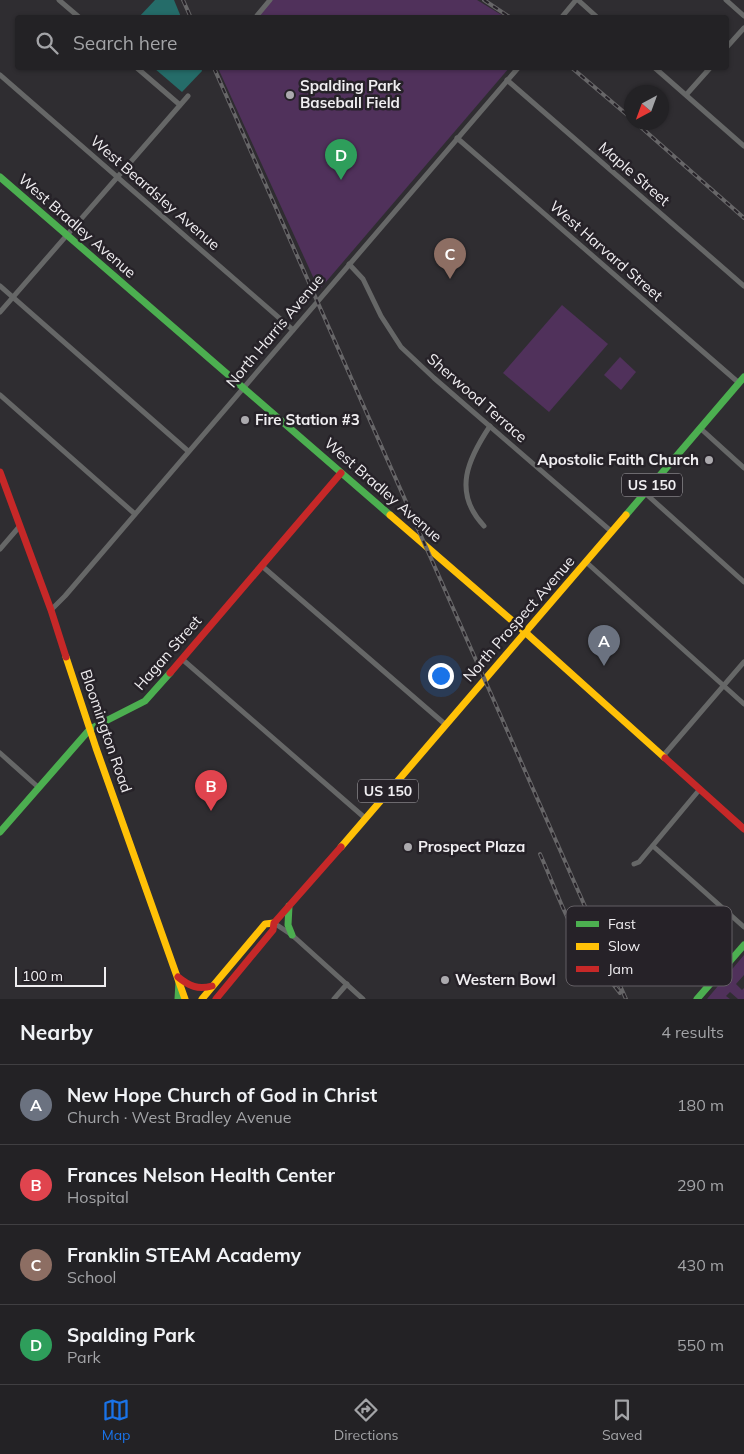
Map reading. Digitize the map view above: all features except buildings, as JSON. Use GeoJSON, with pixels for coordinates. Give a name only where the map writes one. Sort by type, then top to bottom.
{"type":"FeatureCollection","features":[{"type":"Feature","properties":{"kind":"main road","name":"West Bradley Avenue"},"geometry":{"type":"LineString","coordinates":[[0,178],[526,632],[744,829]]}},
{"type":"Feature","properties":{"kind":"main road","name":"North Prospect Avenue"},"geometry":{"type":"LineString","coordinates":[[216,999],[273,930],[274,923],[744,377]]}},
{"type":"Feature","properties":{"kind":"main road","name":"Bloomington Road"},"geometry":{"type":"LineString","coordinates":[[0,472],[51,610],[90,729],[185,999]]}},
{"type":"Feature","properties":{"kind":"main road","name":"Hagan Street"},"geometry":{"type":"LineString","coordinates":[[0,832],[90,729],[98,723],[144,702],[342,473]]}},
{"type":"Feature","properties":{"kind":"main road"},"geometry":{"type":"LineString","coordinates":[[289,906],[288,925],[292,935]]}},
{"type":"Feature","properties":{"kind":"main road","name":"North Prospect Avenue"},"geometry":{"type":"LineString","coordinates":[[202,999],[265,924],[274,923]]}},
{"type":"Feature","properties":{"kind":"main road"},"geometry":{"type":"LineString","coordinates":[[732,959],[744,945]]}},
{"type":"Feature","properties":{"kind":"main road"},"geometry":{"type":"LineString","coordinates":[[178,999],[178,980],[196,989],[214,985]]}},
{"type":"Feature","properties":{"kind":"main road"},"geometry":{"type":"LineString","coordinates":[[697,999],[708,986]]}},
{"type":"Feature","properties":{"kind":"street"},"geometry":{"type":"LineString","coordinates":[[59,0],[76,15]]}},
{"type":"Feature","properties":{"kind":"street"},"geometry":{"type":"LineString","coordinates":[[258,15],[270,0]]}},
{"type":"Feature","properties":{"kind":"street"},"geometry":{"type":"LineString","coordinates":[[564,15],[577,0],[594,15]]}},
{"type":"Feature","properties":{"kind":"street"},"geometry":{"type":"LineString","coordinates":[[726,0],[744,16]]}},
{"type":"Feature","properties":{"kind":"street"},"geometry":{"type":"LineString","coordinates":[[729,45],[744,28]]}},
{"type":"Feature","properties":{"kind":"street"},"geometry":{"type":"LineString","coordinates":[[139,70],[180,105]]}},
{"type":"Feature","properties":{"kind":"street","name":"North Harris Avenue"},"geometry":{"type":"LineString","coordinates":[[51,610],[516,70]]}},
{"type":"Feature","properties":{"kind":"street"},"geometry":{"type":"LineString","coordinates":[[657,70],[744,146]]}},
{"type":"Feature","properties":{"kind":"street"},"geometry":{"type":"LineString","coordinates":[[686,95],[708,70]]}},
{"type":"Feature","properties":{"kind":"street","name":"West Beardsley Avenue"},"geometry":{"type":"LineString","coordinates":[[0,75],[293,330]]}},
{"type":"Feature","properties":{"kind":"street","name":"Maple Street"},"geometry":{"type":"LineString","coordinates":[[507,80],[744,286]]}},
{"type":"Feature","properties":{"kind":"street"},"geometry":{"type":"LineString","coordinates":[[0,312],[188,96]]}},
{"type":"Feature","properties":{"kind":"street","name":"West Harvard Street"},"geometry":{"type":"LineString","coordinates":[[457,138],[738,383]]}},
{"type":"Feature","properties":{"kind":"street","name":"Sherwood Terrace"},"geometry":{"type":"LineString","coordinates":[[349,264],[363,279],[381,316],[401,347],[434,378],[612,532]]}},
{"type":"Feature","properties":{"kind":"street"},"geometry":{"type":"LineString","coordinates":[[0,286],[188,451]]}},
{"type":"Feature","properties":{"kind":"street"},"geometry":{"type":"LineString","coordinates":[[0,395],[134,514]]}},
{"type":"Feature","properties":{"kind":"street"},"geometry":{"type":"LineString","coordinates":[[484,526],[469,506],[466,484],[472,456],[490,426]]}},
{"type":"Feature","properties":{"kind":"street"},"geometry":{"type":"LineString","coordinates":[[700,428],[744,468]]}},
{"type":"Feature","properties":{"kind":"street"},"geometry":{"type":"LineString","coordinates":[[645,493],[744,582]]}},
{"type":"Feature","properties":{"kind":"street"},"geometry":{"type":"LineString","coordinates":[[0,549],[19,527]]}},
{"type":"Feature","properties":{"kind":"street"},"geometry":{"type":"LineString","coordinates":[[586,562],[744,704]]}},
{"type":"Feature","properties":{"kind":"street"},"geometry":{"type":"LineString","coordinates":[[262,566],[446,725]]}},
{"type":"Feature","properties":{"kind":"street"},"geometry":{"type":"LineString","coordinates":[[182,659],[365,818]]}},
{"type":"Feature","properties":{"kind":"street"},"geometry":{"type":"LineString","coordinates":[[663,756],[744,662]]}},
{"type":"Feature","properties":{"kind":"street"},"geometry":{"type":"LineString","coordinates":[[0,753],[38,787]]}},
{"type":"Feature","properties":{"kind":"street"},"geometry":{"type":"LineString","coordinates":[[634,864],[639,862],[700,789]]}},
{"type":"Feature","properties":{"kind":"street"},"geometry":{"type":"LineString","coordinates":[[653,846],[720,906]]}},
{"type":"Feature","properties":{"kind":"street"},"geometry":{"type":"LineString","coordinates":[[732,917],[744,928]]}},
{"type":"Feature","properties":{"kind":"street"},"geometry":{"type":"LineString","coordinates":[[274,923],[292,935],[363,999]]}},
{"type":"Feature","properties":{"kind":"street"},"geometry":{"type":"LineString","coordinates":[[334,999],[347,984]]}},
{"type":"Feature","properties":{"kind":"shaded area"},"geometry":{"type":"Polygon","coordinates":[[[271,0],[477,0],[502,15],[258,15],[271,0]]]}},
{"type":"Feature","properties":{"kind":"shaded area"},"geometry":{"type":"Polygon","coordinates":[[[219,70],[507,70],[319,290],[219,70]]]}},
{"type":"Feature","properties":{"kind":"shaded area"},"geometry":{"type":"Polygon","coordinates":[[[562,305],[608,344],[549,412],[503,373],[562,305]]]}},
{"type":"Feature","properties":{"kind":"shaded area"},"geometry":{"type":"Polygon","coordinates":[[[620,357],[636,372],[621,390],[604,375],[620,357]]]}},
{"type":"Feature","properties":{"kind":"shaded area"},"geometry":{"type":"Polygon","coordinates":[[[744,955],[744,975],[736,984],[742,990],[744,988],[744,999],[738,999],[730,992],[726,996],[730,999],[707,999],[718,986],[732,986],[732,969],[744,955]]]}},
{"type":"Feature","properties":{"kind":"water"},"geometry":{"type":"Polygon","coordinates":[[[155,0],[174,0],[180,15],[141,15],[155,0]]]}},
{"type":"Feature","properties":{"kind":"water"},"geometry":{"type":"Polygon","coordinates":[[[156,70],[202,70],[182,92],[156,70]]]}},
{"type":"Feature","properties":{"kind":"railway"},"geometry":{"type":"LineString","coordinates":[[183,0],[190,15]]}},
{"type":"Feature","properties":{"kind":"railway"},"geometry":{"type":"LineString","coordinates":[[484,0],[506,15]]}},
{"type":"Feature","properties":{"kind":"railway"},"geometry":{"type":"LineString","coordinates":[[215,70],[585,906]]}},
{"type":"Feature","properties":{"kind":"railway"},"geometry":{"type":"LineString","coordinates":[[574,70],[624,112]]}},
{"type":"Feature","properties":{"kind":"railway"},"geometry":{"type":"LineString","coordinates":[[644,130],[744,218]]}},
{"type":"Feature","properties":{"kind":"railway"},"geometry":{"type":"LineString","coordinates":[[540,854],[566,915]]}},
{"type":"Feature","properties":{"kind":"railway"},"geometry":{"type":"LineString","coordinates":[[614,986],[620,993]]}},
{"type":"Feature","properties":{"kind":"railway"},"geometry":{"type":"LineString","coordinates":[[620,986],[626,999]]}},
{"type":"Feature","properties":{"kind":"traffic: fast"},"geometry":{"type":"LineString","coordinates":[[0,177],[390,515]]}},
{"type":"Feature","properties":{"kind":"traffic: fast"},"geometry":{"type":"LineString","coordinates":[[626,515],[744,377]]}},
{"type":"Feature","properties":{"kind":"traffic: fast"},"geometry":{"type":"LineString","coordinates":[[0,832],[90,729],[145,701],[170,673]]}},
{"type":"Feature","properties":{"kind":"traffic: fast"},"geometry":{"type":"LineString","coordinates":[[289,906],[288,925],[292,935]]}},
{"type":"Feature","properties":{"kind":"traffic: fast"},"geometry":{"type":"LineString","coordinates":[[732,959],[744,945]]}},
{"type":"Feature","properties":{"kind":"traffic: fast"},"geometry":{"type":"LineString","coordinates":[[178,999],[179,982]]}},
{"type":"Feature","properties":{"kind":"traffic: fast"},"geometry":{"type":"LineString","coordinates":[[697,999],[708,986]]}},
{"type":"Feature","properties":{"kind":"traffic: slow"},"geometry":{"type":"LineString","coordinates":[[390,515],[516,624],[665,758]]}},
{"type":"Feature","properties":{"kind":"traffic: slow"},"geometry":{"type":"LineString","coordinates":[[341,847],[626,515]]}},
{"type":"Feature","properties":{"kind":"traffic: slow"},"geometry":{"type":"LineString","coordinates":[[66,657],[96,748],[185,999]]}},
{"type":"Feature","properties":{"kind":"traffic: slow"},"geometry":{"type":"LineString","coordinates":[[202,999],[265,924],[274,923]]}},
{"type":"Feature","properties":{"kind":"traffic: jam"},"geometry":{"type":"LineString","coordinates":[[0,472],[51,610],[66,657]]}},
{"type":"Feature","properties":{"kind":"traffic: jam"},"geometry":{"type":"LineString","coordinates":[[170,673],[341,473]]}},
{"type":"Feature","properties":{"kind":"traffic: jam"},"geometry":{"type":"LineString","coordinates":[[665,758],[744,829]]}},
{"type":"Feature","properties":{"kind":"traffic: jam"},"geometry":{"type":"LineString","coordinates":[[216,999],[273,930],[274,923],[341,847]]}},
{"type":"Feature","properties":{"kind":"traffic: jam"},"geometry":{"type":"LineString","coordinates":[[178,977],[194,986],[202,988],[212,986]]}},
{"type":"Feature","properties":{"kind":"place","name":"Spalding Park Baseball Field"},"geometry":{"type":"Point","coordinates":[290,95]}},
{"type":"Feature","properties":{"kind":"place","name":"Spalding Park"},"geometry":{"type":"Point","coordinates":[341,180]}},
{"type":"Feature","properties":{"kind":"place","name":"Franklin STEAM Academy"},"geometry":{"type":"Point","coordinates":[450,279]}},
{"type":"Feature","properties":{"kind":"place","name":"Fire Station #3"},"geometry":{"type":"Point","coordinates":[245,420]}},
{"type":"Feature","properties":{"kind":"place","name":"Apostolic Faith Church"},"geometry":{"type":"Point","coordinates":[709,460]}},
{"type":"Feature","properties":{"kind":"place","name":"New Hope Church of God in Christ"},"geometry":{"type":"Point","coordinates":[604,666]}},
{"type":"Feature","properties":{"kind":"place","name":"Frances Nelson Health Center"},"geometry":{"type":"Point","coordinates":[211,811]}},
{"type":"Feature","properties":{"kind":"place","name":"Prospect Plaza"},"geometry":{"type":"Point","coordinates":[408,847]}},
{"type":"Feature","properties":{"kind":"place","name":"Western Bowl"},"geometry":{"type":"Point","coordinates":[445,980]}}]}
